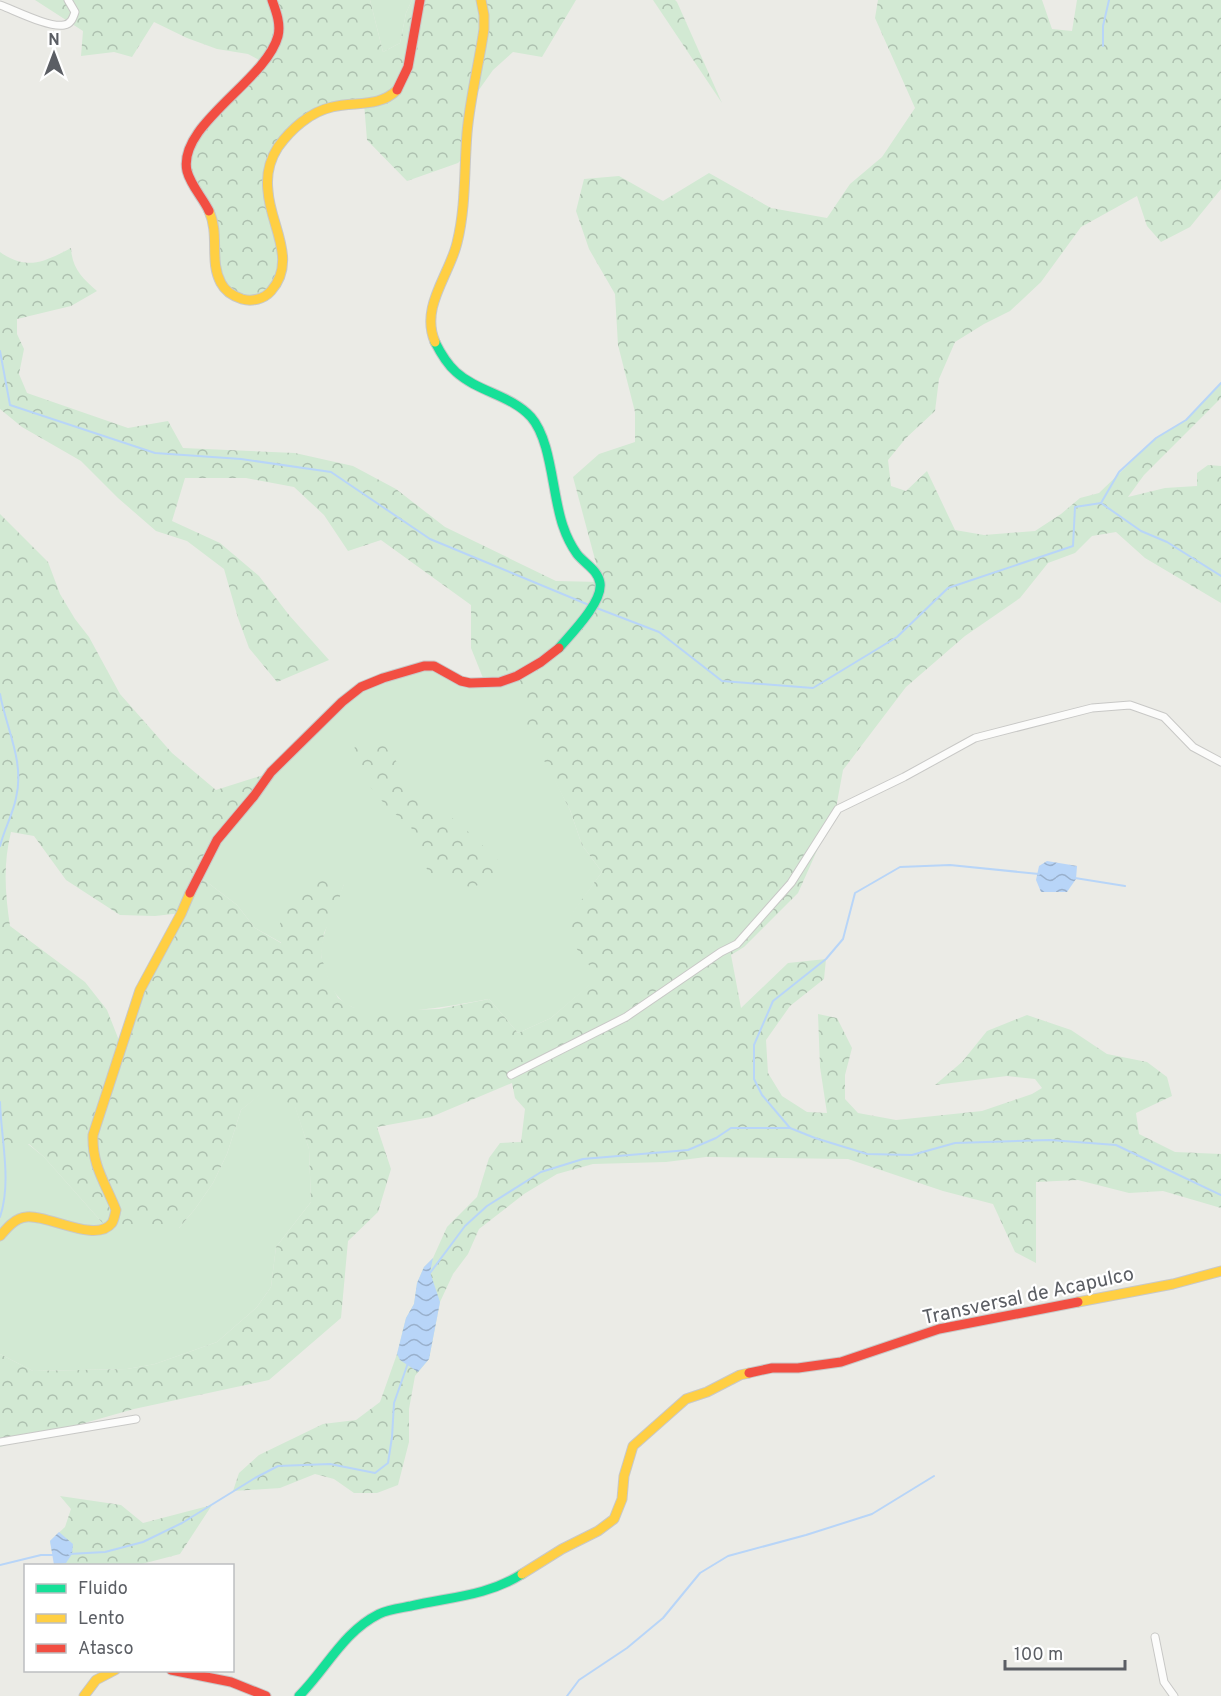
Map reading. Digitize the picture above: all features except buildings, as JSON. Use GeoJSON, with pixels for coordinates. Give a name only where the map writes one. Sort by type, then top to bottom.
{"type":"FeatureCollection","features":[{"type":"Feature","properties":{"kind":"street"},"geometry":{"type":"LineString","coordinates":[[0,5],[53,25],[65,26],[72,20],[75,12],[68,0]]}},
{"type":"Feature","properties":{"kind":"street"},"geometry":{"type":"LineString","coordinates":[[272,0],[279,24],[274,47],[196,134],[188,147],[187,160],[189,180],[208,208],[216,231],[215,266],[220,281],[231,294],[250,300],[268,294],[275,287],[283,268],[282,240],[268,198],[268,164],[287,136],[313,114],[331,107],[381,101],[392,95],[399,87],[408,66],[420,0]]}},
{"type":"Feature","properties":{"kind":"street"},"geometry":{"type":"LineString","coordinates":[[0,1236],[7,1227],[24,1217],[37,1216],[89,1231],[105,1229],[116,1218],[116,1210],[93,1163],[93,1135],[140,990],[217,840],[271,772],[342,702],[361,687],[424,666],[435,666],[461,681],[470,683],[500,682],[517,676],[541,663],[558,649],[585,617],[597,598],[600,583],[598,575],[577,554],[563,527],[541,432],[535,420],[516,404],[458,375],[439,352],[432,338],[433,305],[457,243],[462,208],[469,101],[484,29],[481,0]]}},
{"type":"Feature","properties":{"kind":"street"},"geometry":{"type":"LineString","coordinates":[[511,1075],[626,1017],[721,952],[737,944],[791,883],[838,809],[904,777],[975,738],[1092,708],[1130,705],[1164,717],[1193,747],[1221,762]]}},
{"type":"Feature","properties":{"kind":"street","name":"Transversal de Acapulco"},"geometry":{"type":"LineString","coordinates":[[299,1696],[349,1635],[381,1613],[428,1602],[469,1596],[504,1585],[562,1549],[598,1531],[614,1519],[622,1499],[624,1476],[633,1446],[686,1399],[707,1392],[740,1375],[772,1368],[798,1368],[841,1362],[939,1329],[1183,1282],[1221,1271]]}},
{"type":"Feature","properties":{"kind":"street"},"geometry":{"type":"LineString","coordinates":[[0,1442],[136,1419]]}},
{"type":"Feature","properties":{"kind":"street"},"geometry":{"type":"LineString","coordinates":[[1155,1636],[1164,1682],[1174,1696]]}},
{"type":"Feature","properties":{"kind":"street"},"geometry":{"type":"LineString","coordinates":[[84,1696],[96,1679],[110,1672]]}},
{"type":"Feature","properties":{"kind":"street"},"geometry":{"type":"LineString","coordinates":[[177,1672],[214,1678],[250,1688],[266,1696]]}},
{"type":"Feature","properties":{"kind":"green space"},"geometry":{"type":"Polygon","coordinates":[[[35,0],[370,0],[383,52],[400,43],[406,13],[412,0],[576,0],[542,57],[513,52],[493,70],[471,101],[467,154],[458,163],[407,181],[367,140],[364,103],[315,114],[278,149],[269,178],[284,267],[262,297],[233,294],[219,275],[219,242],[191,179],[190,146],[263,62],[248,54],[217,49],[187,38],[154,22],[132,57],[114,52],[81,56],[83,31],[35,0]]]}},
{"type":"Feature","properties":{"kind":"green space"},"geometry":{"type":"Polygon","coordinates":[[[370,0],[412,0],[406,13],[400,43],[383,52],[370,0]]]}},
{"type":"Feature","properties":{"kind":"green space"},"geometry":{"type":"Polygon","coordinates":[[[653,0],[675,0],[677,2],[722,103],[653,0]]]}},
{"type":"Feature","properties":{"kind":"green space"},"geometry":{"type":"Polygon","coordinates":[[[878,0],[1042,0],[1052,29],[1072,31],[1077,0],[1221,0],[1221,189],[1190,227],[1161,242],[1147,226],[1137,196],[1081,227],[1041,282],[1010,311],[955,342],[939,379],[935,411],[906,438],[888,460],[891,486],[906,491],[927,471],[955,530],[984,535],[1035,531],[1080,498],[1099,493],[1156,438],[1186,420],[1221,383],[1221,398],[1144,475],[1128,497],[1165,488],[1197,486],[1197,473],[1208,465],[1221,466],[1221,603],[1145,558],[1116,532],[1092,536],[1075,553],[1048,563],[1020,598],[965,636],[906,687],[843,770],[836,808],[798,893],[744,947],[731,955],[741,1008],[788,963],[826,959],[824,979],[790,1006],[766,1040],[768,1073],[782,1096],[807,1112],[827,1113],[820,1067],[818,1014],[837,1018],[852,1048],[845,1075],[845,1099],[858,1113],[896,1120],[982,1111],[1032,1094],[1042,1088],[1035,1079],[1007,1076],[935,1085],[962,1062],[987,1031],[1027,1015],[1071,1030],[1107,1054],[1147,1062],[1167,1077],[1172,1096],[1136,1113],[1139,1134],[1175,1152],[1221,1154],[1221,1208],[1163,1191],[1129,1193],[1078,1180],[1036,1182],[1036,1263],[1015,1252],[993,1204],[943,1191],[848,1159],[706,1157],[666,1162],[593,1164],[557,1174],[524,1194],[479,1229],[468,1254],[453,1274],[440,1302],[429,1359],[415,1376],[409,1409],[409,1442],[398,1485],[377,1493],[354,1493],[334,1479],[315,1474],[280,1488],[233,1491],[239,1473],[259,1455],[323,1424],[356,1420],[380,1402],[397,1354],[406,1318],[414,1304],[417,1283],[424,1267],[433,1258],[447,1227],[477,1197],[489,1158],[500,1143],[521,1142],[525,1109],[515,1098],[512,1083],[431,1117],[377,1127],[391,1169],[378,1212],[348,1241],[341,1318],[269,1380],[134,1409],[0,1447],[0,1354],[33,1371],[127,1369],[155,1364],[217,1342],[257,1307],[271,1287],[276,1247],[311,1202],[309,1149],[295,1107],[266,1090],[241,1110],[227,1154],[213,1183],[179,1228],[107,1228],[44,1157],[29,1144],[0,1144],[0,514],[48,562],[60,594],[89,637],[120,694],[172,753],[216,790],[273,772],[219,840],[199,876],[237,905],[255,928],[281,943],[280,921],[290,901],[307,885],[329,876],[344,884],[324,933],[321,956],[338,998],[352,1007],[379,1011],[439,1009],[489,999],[518,1033],[551,1018],[598,977],[561,928],[602,872],[582,845],[570,810],[526,726],[519,675],[485,683],[471,648],[471,605],[381,540],[348,551],[324,515],[294,487],[246,478],[185,478],[172,521],[220,543],[259,576],[289,615],[329,660],[277,682],[249,648],[224,569],[187,541],[156,531],[118,498],[81,461],[22,427],[0,409],[0,252],[27,263],[44,260],[71,248],[73,261],[79,272],[97,291],[71,306],[17,319],[17,334],[24,349],[19,374],[27,393],[128,428],[168,421],[183,448],[295,453],[353,466],[396,489],[445,527],[556,581],[601,582],[573,477],[599,454],[635,442],[635,412],[618,345],[615,294],[589,249],[576,211],[584,179],[619,176],[663,201],[709,173],[771,208],[827,218],[850,184],[882,157],[915,108],[875,18],[878,0]],[[11,832],[6,879],[10,926],[85,982],[107,1010],[122,1048],[142,989],[182,913],[155,916],[120,915],[66,880],[34,836],[11,832]]]}},
{"type":"Feature","properties":{"kind":"green space"},"geometry":{"type":"Polygon","coordinates":[[[424,666],[461,681],[519,675],[551,772],[570,810],[582,845],[602,872],[562,928],[599,977],[551,1018],[518,1033],[489,999],[439,1007],[382,1012],[352,1007],[343,1002],[331,985],[321,953],[327,927],[344,884],[282,943],[255,928],[237,905],[199,876],[209,856],[273,772],[361,687],[424,666]]]}},
{"type":"Feature","properties":{"kind":"green space"},"geometry":{"type":"Polygon","coordinates":[[[356,739],[382,742],[399,765],[412,792],[458,822],[503,865],[494,882],[469,887],[428,872],[411,827],[387,807],[352,765],[356,739]]]}},
{"type":"Feature","properties":{"kind":"green space"},"geometry":{"type":"Polygon","coordinates":[[[266,1089],[295,1106],[309,1149],[311,1202],[276,1247],[271,1287],[257,1307],[217,1342],[155,1364],[127,1369],[33,1371],[0,1354],[0,1144],[28,1144],[44,1157],[107,1228],[179,1228],[213,1183],[227,1154],[241,1110],[266,1089]]]}},
{"type":"Feature","properties":{"kind":"green space"},"geometry":{"type":"Polygon","coordinates":[[[60,1496],[121,1505],[143,1523],[212,1505],[180,1554],[142,1564],[55,1564],[50,1541],[65,1527],[71,1509],[60,1496]]]}},
{"type":"Feature","properties":{"kind":"water"},"geometry":{"type":"Polygon","coordinates":[[[1047,861],[1077,866],[1076,879],[1067,892],[1041,892],[1036,880],[1039,866],[1047,861]]]}},
{"type":"Feature","properties":{"kind":"water"},"geometry":{"type":"Polygon","coordinates":[[[433,1258],[430,1272],[440,1302],[429,1359],[418,1372],[400,1360],[397,1354],[406,1318],[414,1304],[417,1283],[424,1267],[433,1258]]]}},
{"type":"Feature","properties":{"kind":"water"},"geometry":{"type":"Polygon","coordinates":[[[59,1532],[73,1544],[72,1554],[66,1563],[54,1564],[50,1541],[59,1532]]]}},
{"type":"Feature","properties":{"kind":"waterway"},"geometry":{"type":"LineString","coordinates":[[1103,46],[1103,26],[1109,0]]}},
{"type":"Feature","properties":{"kind":"waterway"},"geometry":{"type":"LineString","coordinates":[[0,351],[10,405],[155,453],[241,459],[331,472],[430,539],[589,605]]}},
{"type":"Feature","properties":{"kind":"waterway"},"geometry":{"type":"LineString","coordinates":[[1101,503],[1119,472],[1156,438],[1186,420],[1221,383]]}},
{"type":"Feature","properties":{"kind":"waterway"},"geometry":{"type":"LineString","coordinates":[[594,607],[659,632],[722,681],[813,688],[897,637],[948,588],[1073,546],[1075,507],[1101,503],[1141,531],[1167,542],[1221,576]]}},
{"type":"Feature","properties":{"kind":"waterway"},"geometry":{"type":"LineString","coordinates":[[0,694],[14,745],[18,771],[15,804],[0,846]]}},
{"type":"Feature","properties":{"kind":"waterway"},"geometry":{"type":"LineString","coordinates":[[790,1128],[762,1095],[754,1079],[754,1045],[773,1001],[826,959],[843,939],[855,893],[900,867],[950,865],[1039,874]]}},
{"type":"Feature","properties":{"kind":"waterway"},"geometry":{"type":"LineString","coordinates":[[1075,878],[1125,886]]}},
{"type":"Feature","properties":{"kind":"waterway"},"geometry":{"type":"LineString","coordinates":[[0,1102],[6,1175],[0,1217]]}},
{"type":"Feature","properties":{"kind":"waterway"},"geometry":{"type":"LineString","coordinates":[[430,1273],[465,1226],[487,1206],[541,1172],[583,1159],[688,1150],[716,1138],[731,1128],[790,1128],[867,1154],[912,1155],[955,1143],[1050,1140],[1116,1145],[1221,1195]]}},
{"type":"Feature","properties":{"kind":"waterway"},"geometry":{"type":"LineString","coordinates":[[69,1554],[105,1552],[143,1542],[182,1523],[278,1466],[330,1464],[375,1473],[388,1463],[394,1403],[408,1363]]}},
{"type":"Feature","properties":{"kind":"waterway"},"geometry":{"type":"LineString","coordinates":[[567,1696],[579,1680],[627,1648],[663,1618],[700,1573],[728,1556],[872,1514],[934,1476]]}},
{"type":"Feature","properties":{"kind":"waterway"},"geometry":{"type":"LineString","coordinates":[[0,1565],[41,1555],[54,1555]]}},
{"type":"Feature","properties":{"kind":"traffic: fast"},"geometry":{"type":"LineString","coordinates":[[435,342],[456,372],[523,410],[538,427],[551,469],[564,530],[575,551],[594,571],[600,583],[600,591],[592,608],[559,648]]}},
{"type":"Feature","properties":{"kind":"traffic: fast"},"geometry":{"type":"LineString","coordinates":[[299,1696],[345,1640],[355,1630],[379,1614],[482,1591],[522,1574]]}},
{"type":"Feature","properties":{"kind":"traffic: slow"},"geometry":{"type":"LineString","coordinates":[[435,342],[431,329],[433,304],[457,243],[462,216],[468,120],[484,29],[481,0]]}},
{"type":"Feature","properties":{"kind":"traffic: slow"},"geometry":{"type":"LineString","coordinates":[[209,211],[214,229],[217,275],[223,286],[230,293],[246,300],[265,296],[279,279],[282,267],[280,242],[267,185],[270,163],[278,147],[295,128],[324,109],[375,102],[390,96],[397,90]]}},
{"type":"Feature","properties":{"kind":"traffic: slow"},"geometry":{"type":"LineString","coordinates":[[0,1236],[15,1221],[26,1217],[35,1217],[84,1230],[105,1229],[113,1222],[116,1210],[97,1165],[93,1135],[140,990],[190,893]]}},
{"type":"Feature","properties":{"kind":"traffic: slow"},"geometry":{"type":"LineString","coordinates":[[1078,1302],[1173,1284],[1221,1271]]}},
{"type":"Feature","properties":{"kind":"traffic: slow"},"geometry":{"type":"LineString","coordinates":[[522,1574],[562,1549],[598,1531],[614,1519],[622,1499],[624,1476],[633,1446],[686,1399],[749,1373]]}},
{"type":"Feature","properties":{"kind":"traffic: slow"},"geometry":{"type":"LineString","coordinates":[[84,1696],[96,1680],[111,1672]]}},
{"type":"Feature","properties":{"kind":"traffic: jam"},"geometry":{"type":"LineString","coordinates":[[209,211],[187,171],[188,154],[195,137],[208,120],[257,70],[270,53],[279,31],[278,18],[272,0]]}},
{"type":"Feature","properties":{"kind":"traffic: jam"},"geometry":{"type":"LineString","coordinates":[[397,90],[408,67],[420,0]]}},
{"type":"Feature","properties":{"kind":"traffic: jam"},"geometry":{"type":"LineString","coordinates":[[190,893],[217,840],[271,772],[342,702],[361,687],[424,666],[434,666],[461,681],[470,683],[500,682],[517,676],[559,648]]}},
{"type":"Feature","properties":{"kind":"traffic: jam"},"geometry":{"type":"LineString","coordinates":[[749,1373],[772,1368],[798,1368],[841,1362],[939,1329],[1078,1302]]}},
{"type":"Feature","properties":{"kind":"traffic: jam"},"geometry":{"type":"LineString","coordinates":[[181,1672],[231,1682],[266,1696]]}}]}
